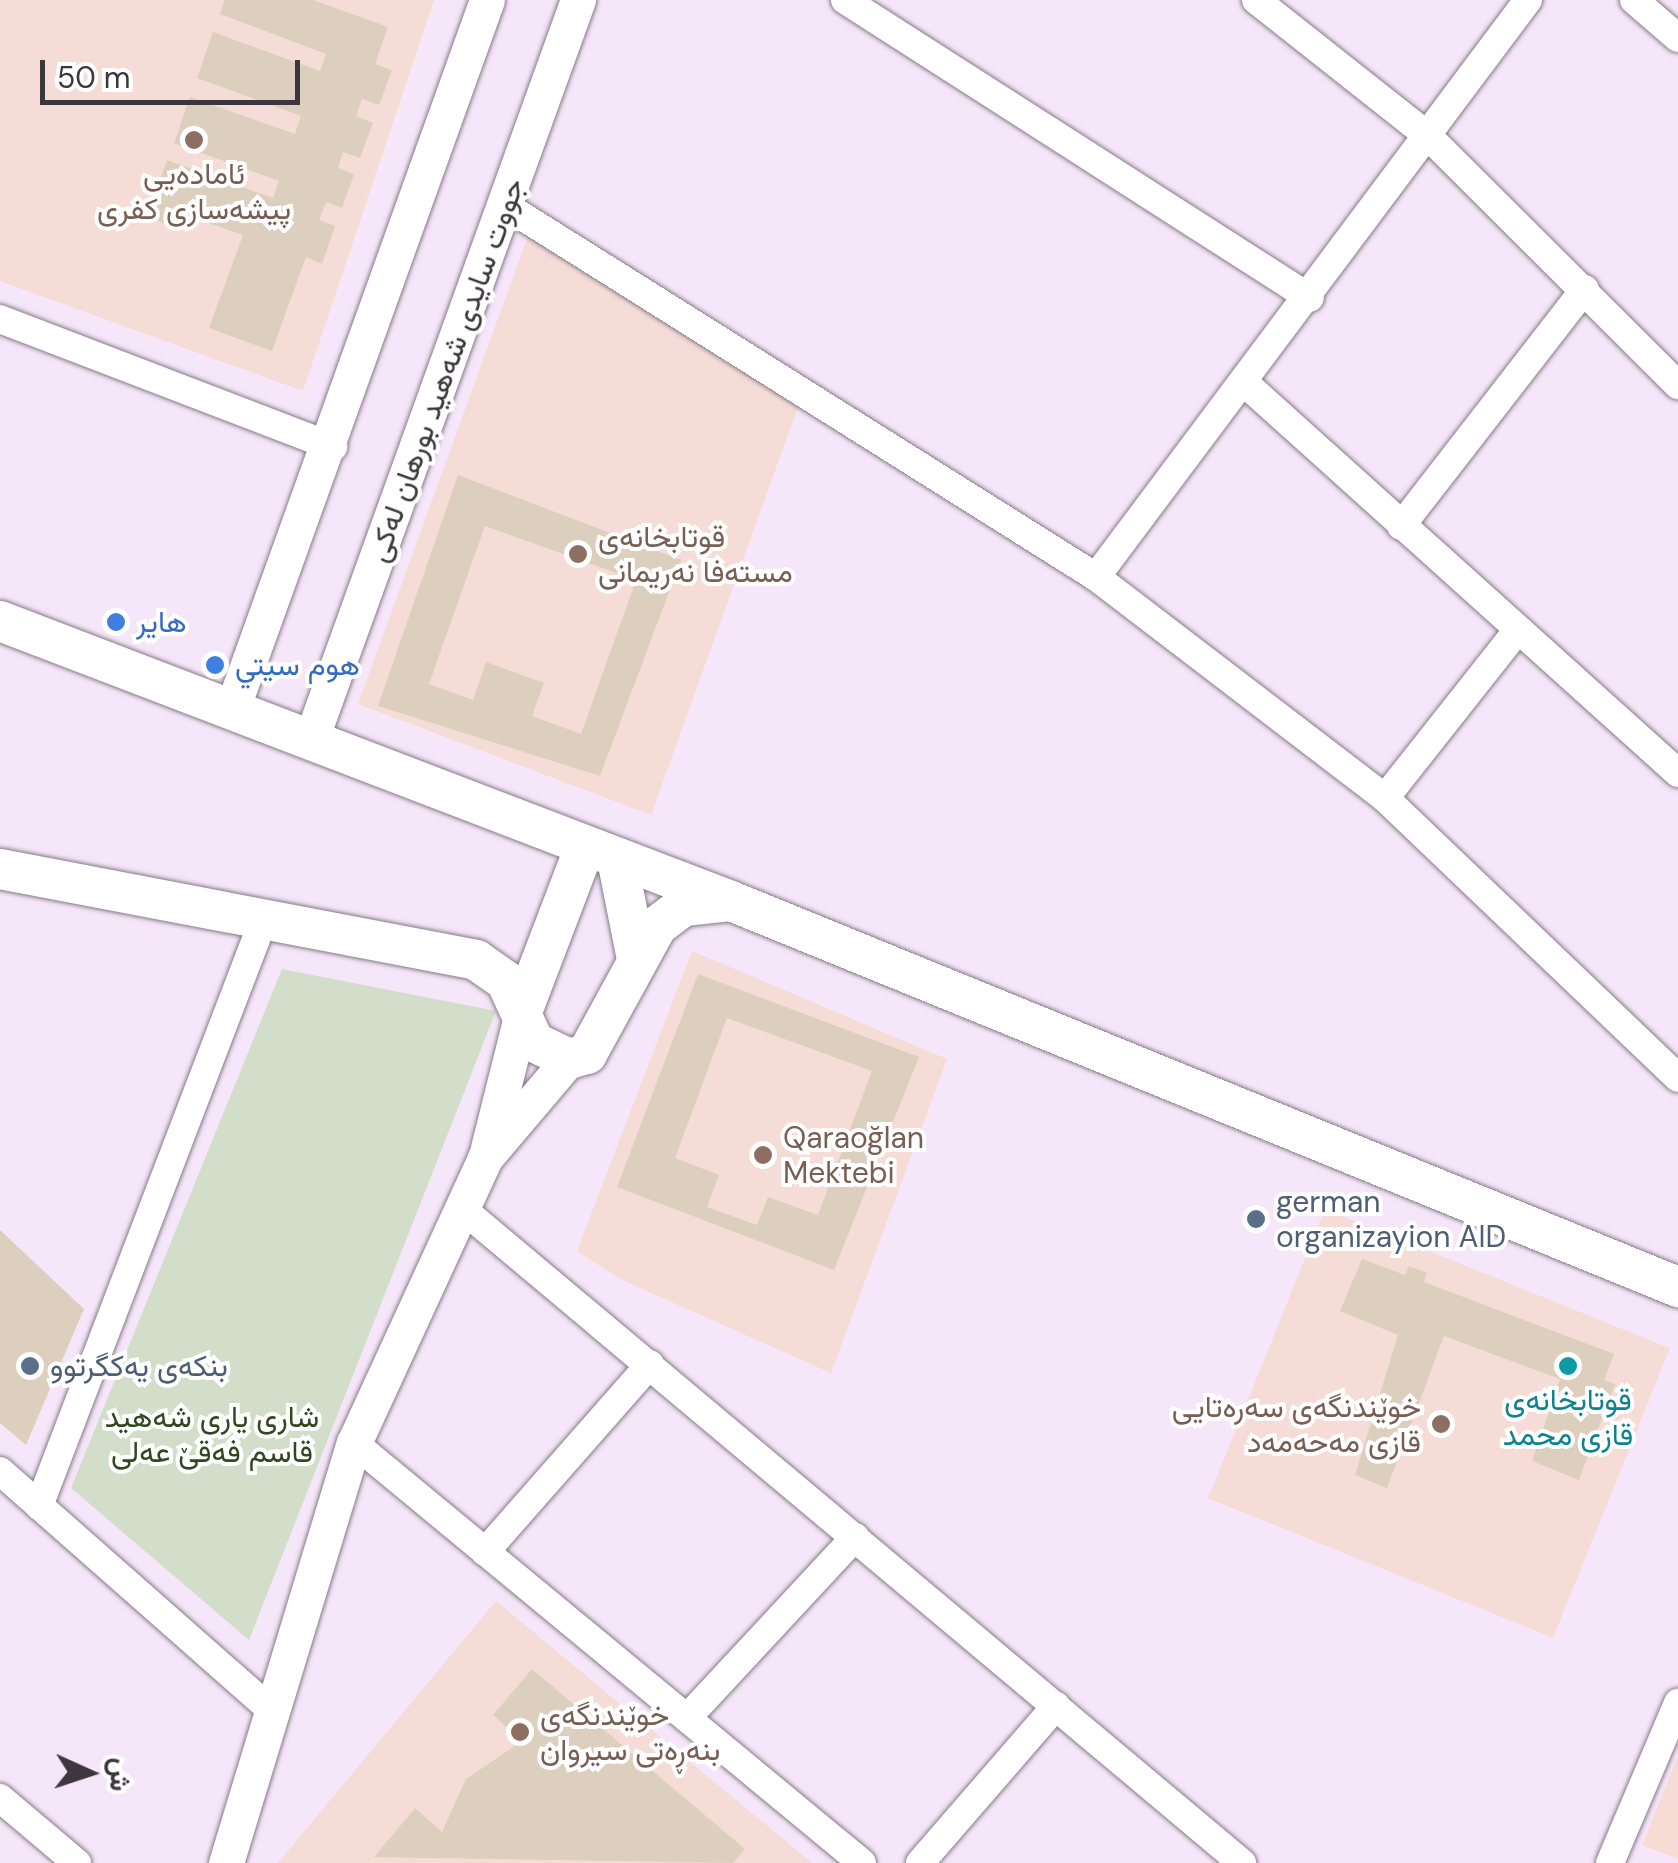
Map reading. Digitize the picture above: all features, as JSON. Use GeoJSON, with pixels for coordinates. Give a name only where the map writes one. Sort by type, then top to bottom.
{"type":"FeatureCollection","features":[{"type":"Feature","properties":{"kind":"main road"},"geometry":{"type":"LineString","coordinates":[[0,621],[732,901],[1678,1287]]}},
{"type":"Feature","properties":{"kind":"main road"},"geometry":{"type":"LineString","coordinates":[[601,853],[636,954]]}},
{"type":"Feature","properties":{"kind":"main road"},"geometry":{"type":"LineString","coordinates":[[523,1009],[601,853]]}},
{"type":"Feature","properties":{"kind":"main road"},"geometry":{"type":"LineString","coordinates":[[0,868],[476,960],[523,1009],[534,1042],[569,1059],[587,1054],[600,1035],[636,954],[684,906],[732,901]]}},
{"type":"Feature","properties":{"kind":"street"},"geometry":{"type":"LineString","coordinates":[[232,709],[333,447],[487,0]]}},
{"type":"Feature","properties":{"kind":"street","name":"جووت سایدی شەهید بورهان لەکی"},"geometry":{"type":"LineString","coordinates":[[312,739],[578,0]]}},
{"type":"Feature","properties":{"kind":"street"},"geometry":{"type":"LineString","coordinates":[[845,0],[1310,298]]}},
{"type":"Feature","properties":{"kind":"street"},"geometry":{"type":"LineString","coordinates":[[1256,0],[1428,136],[1678,386]]}},
{"type":"Feature","properties":{"kind":"street"},"geometry":{"type":"LineString","coordinates":[[1096,578],[1246,384],[1528,0]]}},
{"type":"Feature","properties":{"kind":"street"},"geometry":{"type":"LineString","coordinates":[[1634,0],[1678,38]]}},
{"type":"Feature","properties":{"kind":"street"},"geometry":{"type":"LineString","coordinates":[[506,206],[1096,578],[1385,798],[1678,1078]]}},
{"type":"Feature","properties":{"kind":"street"},"geometry":{"type":"LineString","coordinates":[[1402,526],[1585,289]]}},
{"type":"Feature","properties":{"kind":"street"},"geometry":{"type":"LineString","coordinates":[[0,319],[333,447]]}},
{"type":"Feature","properties":{"kind":"street"},"geometry":{"type":"LineString","coordinates":[[1246,384],[1678,773]]}},
{"type":"Feature","properties":{"kind":"street"},"geometry":{"type":"LineString","coordinates":[[1385,798],[1516,630]]}},
{"type":"Feature","properties":{"kind":"street"},"geometry":{"type":"LineString","coordinates":[[39,1506],[263,921]]}},
{"type":"Feature","properties":{"kind":"street"},"geometry":{"type":"LineString","coordinates":[[226,1863],[354,1444],[485,1158],[523,1009]]}},
{"type":"Feature","properties":{"kind":"street"},"geometry":{"type":"LineString","coordinates":[[485,1158],[569,1059]]}},
{"type":"Feature","properties":{"kind":"street"},"geometry":{"type":"LineString","coordinates":[[460,1207],[1242,1863]]}},
{"type":"Feature","properties":{"kind":"street"},"geometry":{"type":"LineString","coordinates":[[485,1552],[650,1364]]}},
{"type":"Feature","properties":{"kind":"street"},"geometry":{"type":"LineString","coordinates":[[354,1444],[862,1863]]}},
{"type":"Feature","properties":{"kind":"street"},"geometry":{"type":"LineString","coordinates":[[0,1471],[272,1710]]}},
{"type":"Feature","properties":{"kind":"street"},"geometry":{"type":"LineString","coordinates":[[687,1718],[855,1538]]}},
{"type":"Feature","properties":{"kind":"street"},"geometry":{"type":"LineString","coordinates":[[1610,1863],[1678,1703]]}},
{"type":"Feature","properties":{"kind":"street"},"geometry":{"type":"LineString","coordinates":[[920,1863],[1056,1706]]}},
{"type":"Feature","properties":{"kind":"street"},"geometry":{"type":"LineString","coordinates":[[0,1798],[77,1863]]}},
{"type":"Feature","properties":{"kind":"shaded area","name":"ئامادەیی پیشەسازی کفری"},"geometry":{"type":"Polygon","coordinates":[[[0,0],[434,0],[303,391],[0,281],[0,0]]]}},
{"type":"Feature","properties":{"kind":"shaded area","name":"قوتابخانەی مستەفا نەریمانی"},"geometry":{"type":"Polygon","coordinates":[[[528,236],[799,404],[651,815],[358,704],[528,236]]]}},
{"type":"Feature","properties":{"kind":"shaded area","name":"Qaraoğlan Mektebi"},"geometry":{"type":"Polygon","coordinates":[[[692,951],[947,1059],[831,1373],[620,1279],[577,1251],[692,951]]]}},
{"type":"Feature","properties":{"kind":"shaded area","name":"خوێندنگەی سەرەتایی قازی مەحەمەد"},"geometry":{"type":"Polygon","coordinates":[[[1325,1209],[1670,1348],[1553,1638],[1208,1498],[1325,1209]]]}},
{"type":"Feature","properties":{"kind":"shaded area","name":"خوێندنگەی بنەڕەتی سیروان"},"geometry":{"type":"Polygon","coordinates":[[[496,1601],[812,1863],[278,1863],[496,1601]]]}},
{"type":"Feature","properties":{"kind":"shaded area"},"geometry":{"type":"Polygon","coordinates":[[[1678,1756],[1678,1859],[1642,1845],[1678,1756]]]}},
{"type":"Feature","properties":{"kind":"green space","name":"شاری یاری شەهید قاسم فەقێ عەلی"},"geometry":{"type":"Polygon","coordinates":[[[282,969],[496,1011],[249,1640],[71,1488],[282,969]]]}},
{"type":"Feature","properties":{"kind":"building"},"geometry":{"type":"Polygon","coordinates":[[[225,0],[313,0],[388,27],[375,64],[392,70],[379,105],[362,99],[356,116],[373,123],[360,158],[343,152],[338,168],[354,174],[342,208],[326,202],[319,220],[335,226],[322,264],[306,257],[272,351],[209,328],[243,235],[180,213],[175,227],[147,217],[167,160],[273,198],[279,181],[174,143],[190,97],[295,134],[301,116],[197,78],[213,32],[320,71],[326,54],[220,14],[225,0]]]}},
{"type":"Feature","properties":{"kind":"building"},"geometry":{"type":"Polygon","coordinates":[[[458,475],[681,560],[600,776],[378,706],[458,475]],[[485,526],[429,684],[473,700],[486,662],[544,683],[532,716],[581,734],[636,580],[485,526]]]}},
{"type":"Feature","properties":{"kind":"building"},"geometry":{"type":"Polygon","coordinates":[[[698,974],[919,1057],[834,1270],[617,1187],[698,974]],[[727,1018],[675,1158],[719,1175],[707,1207],[757,1225],[768,1197],[818,1215],[872,1071],[727,1018]]]}},
{"type":"Feature","properties":{"kind":"building","name":"بنکەی یەکگرتوو"},"geometry":{"type":"Polygon","coordinates":[[[0,1230],[84,1309],[26,1445],[0,1423],[0,1230]]]}},
{"type":"Feature","properties":{"kind":"building","name":"قوتابخانەی قازی محمد"},"geometry":{"type":"Polygon","coordinates":[[[1362,1259],[1405,1275],[1409,1266],[1427,1273],[1424,1282],[1614,1354],[1604,1380],[1615,1384],[1579,1480],[1532,1461],[1560,1379],[1444,1336],[1387,1488],[1355,1475],[1398,1335],[1340,1311],[1362,1259]]]}},
{"type":"Feature","properties":{"kind":"building"},"geometry":{"type":"Polygon","coordinates":[[[532,1669],[745,1849],[733,1863],[374,1857],[415,1808],[442,1832],[466,1779],[522,1741],[493,1715],[532,1669]]]}},
{"type":"Feature","properties":{"kind":"place","name":"ئامادەیی پیشەسازی کفری"},"geometry":{"type":"Point","coordinates":[194,140]}},
{"type":"Feature","properties":{"kind":"place","name":"قوتابخانەی مستەفا نەریمانی"},"geometry":{"type":"Point","coordinates":[578,554]}},
{"type":"Feature","properties":{"kind":"place","name":"هاير"},"geometry":{"type":"Point","coordinates":[116,622]}},
{"type":"Feature","properties":{"kind":"place","name":"هوم سيتي"},"geometry":{"type":"Point","coordinates":[215,665]}},
{"type":"Feature","properties":{"kind":"place","name":"Qaraoğlan Mektebi"},"geometry":{"type":"Point","coordinates":[763,1155]}},
{"type":"Feature","properties":{"kind":"place","name":"german organizayion AID"},"geometry":{"type":"Point","coordinates":[1256,1219]}},
{"type":"Feature","properties":{"kind":"place","name":"بنکەی یەکگرتوو"},"geometry":{"type":"Point","coordinates":[30,1366]}},
{"type":"Feature","properties":{"kind":"place","name":"قوتابخانەی قازی محمد"},"geometry":{"type":"Point","coordinates":[1568,1366]}},
{"type":"Feature","properties":{"kind":"place","name":"خوێندنگەی سەرەتایی قازی مەحەمەد"},"geometry":{"type":"Point","coordinates":[1441,1424]}},
{"type":"Feature","properties":{"kind":"place","name":"خوێندنگەی بنەڕەتی سیروان"},"geometry":{"type":"Point","coordinates":[520,1732]}}]}
